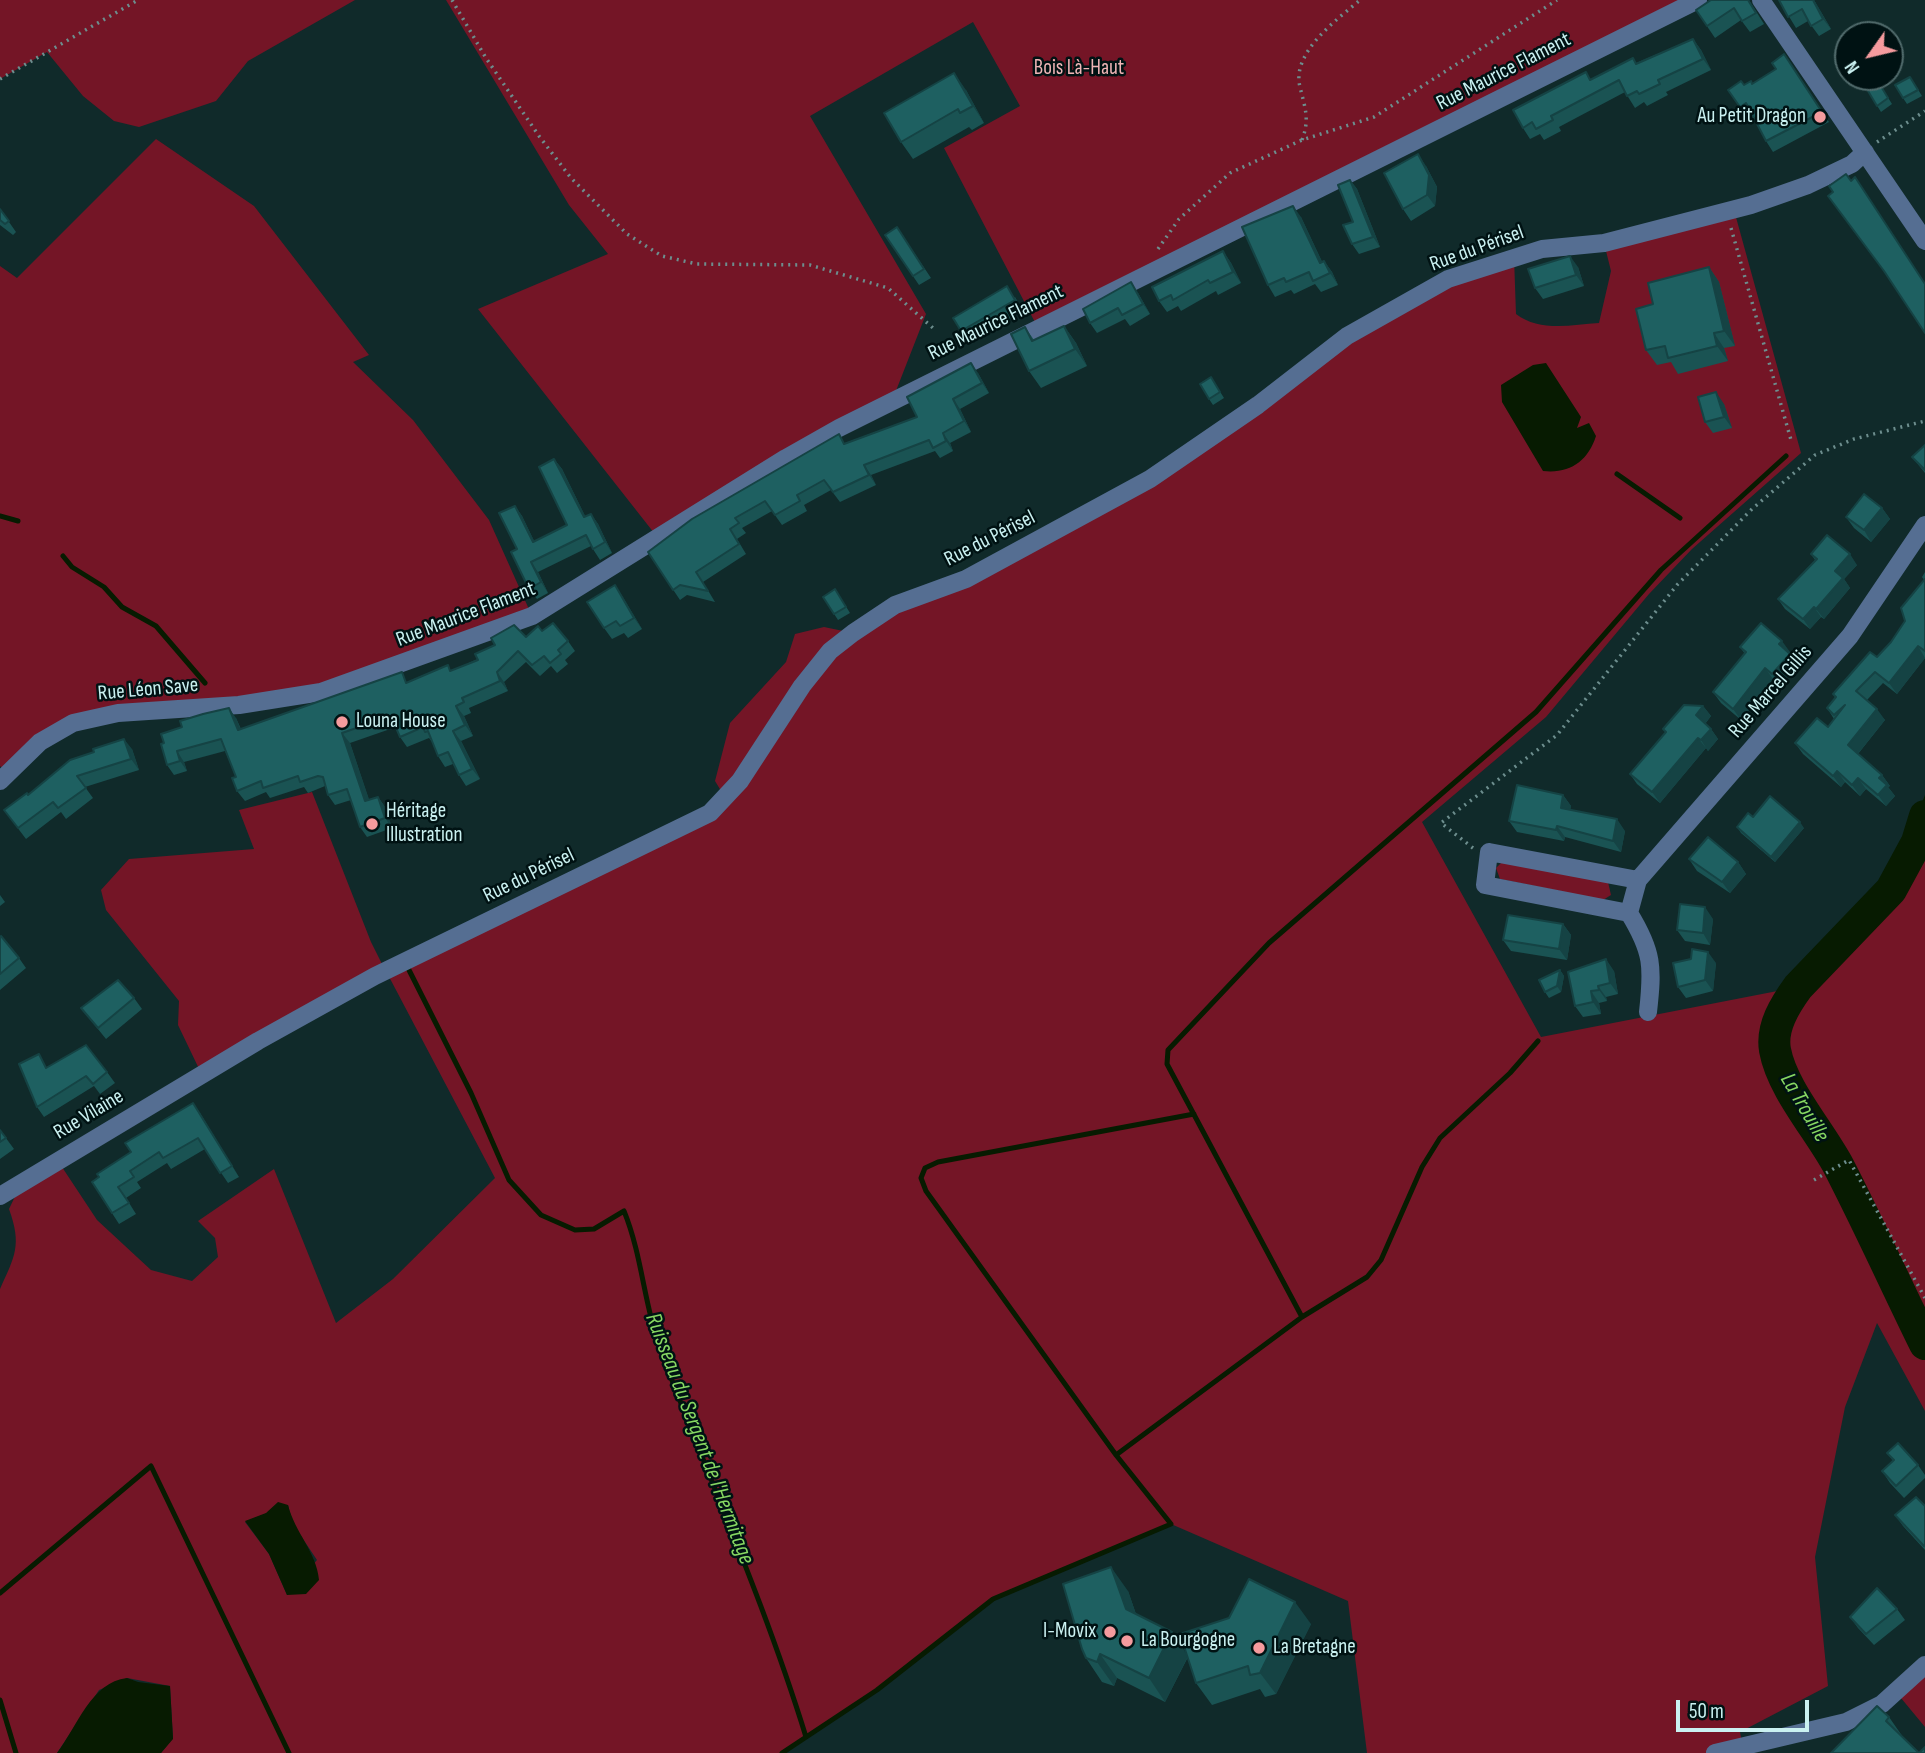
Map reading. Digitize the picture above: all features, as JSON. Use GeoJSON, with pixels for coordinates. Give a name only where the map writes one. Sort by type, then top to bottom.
{"type":"FeatureCollection","features":[{"type":"Feature","properties":{"kind":"street","name":"Rue Maurice Flament"},"geometry":{"type":"LineString","coordinates":[[321,692],[532,616],[818,440],[955,368],[1698,0]]}},
{"type":"Feature","properties":{"kind":"street"},"geometry":{"type":"LineString","coordinates":[[1761,0],[1925,240]]}},
{"type":"Feature","properties":{"kind":"street","name":"Rue du Périsel"},"geometry":{"type":"LineString","coordinates":[[202,1075],[386,970],[710,813],[740,781],[802,686],[830,652],[853,633],[895,605],[966,579],[1150,479],[1258,405],[1347,336],[1448,279],[1542,249],[1604,243],[1726,212],[1808,185],[1852,164],[1865,152]]}},
{"type":"Feature","properties":{"kind":"street","name":"Rue Marcel Gillis"},"geometry":{"type":"LineString","coordinates":[[1629,913],[1638,880],[1850,636],[1925,524]]}},
{"type":"Feature","properties":{"kind":"street","name":"Rue Léon Save"},"geometry":{"type":"LineString","coordinates":[[0,781],[48,736],[73,723],[96,716],[239,705],[321,692]]}},
{"type":"Feature","properties":{"kind":"street"},"geometry":{"type":"LineString","coordinates":[[1638,880],[1489,852],[1485,885],[1629,913],[1648,947],[1651,967],[1648,1012]]}},
{"type":"Feature","properties":{"kind":"street","name":"Rue Vilaine"},"geometry":{"type":"LineString","coordinates":[[0,1196],[202,1075]]}},
{"type":"Feature","properties":{"kind":"street"},"geometry":{"type":"LineString","coordinates":[[1715,1753],[1743,1750],[1846,1722],[1882,1704],[1925,1665]]}},
{"type":"Feature","properties":{"kind":"path"},"geometry":{"type":"LineString","coordinates":[[0,79],[138,0]]}},
{"type":"Feature","properties":{"kind":"path"},"geometry":{"type":"LineString","coordinates":[[452,0],[486,58],[539,136],[571,178],[627,234],[662,256],[697,264],[810,265],[862,280],[888,288],[933,328]]}},
{"type":"Feature","properties":{"kind":"path"},"geometry":{"type":"LineString","coordinates":[[1302,141],[1308,126],[1307,109],[1298,84],[1303,60],[1315,42],[1360,0]]}},
{"type":"Feature","properties":{"kind":"path"},"geometry":{"type":"LineString","coordinates":[[1140,278],[1179,219],[1230,173],[1302,141],[1374,117],[1557,0]]}},
{"type":"Feature","properties":{"kind":"path"},"geometry":{"type":"LineString","coordinates":[[1865,152],[1925,111]]}},
{"type":"Feature","properties":{"kind":"path"},"geometry":{"type":"LineString","coordinates":[[1726,212],[1791,440]]}},
{"type":"Feature","properties":{"kind":"path"},"geometry":{"type":"LineString","coordinates":[[1488,859],[1441,823],[1557,734],[1677,585],[1752,509],[1815,455],[1854,439],[1925,421]]}},
{"type":"Feature","properties":{"kind":"path"},"geometry":{"type":"LineString","coordinates":[[1814,1180],[1849,1160],[1925,1298]]}},
{"type":"Feature","properties":{"kind":"green space"},"geometry":{"type":"Polygon","coordinates":[[[0,0],[355,0],[248,61],[216,101],[139,127],[114,121],[83,96],[47,52],[0,79],[0,0]]]}},
{"type":"Feature","properties":{"kind":"green space","name":"Bois Là-Haut"},"geometry":{"type":"Polygon","coordinates":[[[446,0],[1698,0],[1038,328],[944,148],[1020,106],[973,22],[810,116],[926,314],[892,401],[658,538],[478,309],[608,254],[569,205],[446,0]]]}},
{"type":"Feature","properties":{"kind":"green space"},"geometry":{"type":"Polygon","coordinates":[[[156,139],[254,206],[369,355],[353,362],[413,420],[489,520],[532,616],[321,692],[96,716],[8,773],[0,766],[0,266],[17,278],[156,139]]]}},
{"type":"Feature","properties":{"kind":"green space"},"geometry":{"type":"Polygon","coordinates":[[[1734,210],[1801,453],[1692,549],[1649,594],[1546,717],[1422,822],[1541,1037],[1798,987],[1891,890],[1897,898],[1925,847],[1925,1411],[1877,1323],[1845,1407],[1815,1557],[1828,1686],[1740,1732],[1743,1748],[1715,1753],[1367,1753],[1348,1601],[1171,1524],[993,1599],[877,1690],[783,1753],[161,1753],[173,1738],[170,1686],[127,1678],[99,1690],[57,1753],[0,1753],[0,1289],[15,1250],[15,1232],[9,1209],[22,1182],[58,1161],[97,1220],[151,1270],[192,1281],[218,1257],[215,1238],[198,1221],[274,1169],[336,1323],[393,1279],[495,1178],[386,971],[202,1075],[178,1025],[179,1001],[106,910],[101,890],[129,859],[254,849],[239,810],[312,792],[371,942],[385,970],[726,799],[715,781],[730,723],[786,662],[795,634],[824,627],[853,633],[1150,479],[1347,336],[1514,257],[1516,314],[1525,320],[1545,325],[1599,323],[1611,271],[1604,243],[1734,210]],[[288,1505],[245,1522],[269,1554],[287,1595],[317,1560],[293,1524],[288,1505]]]}},
{"type":"Feature","properties":{"kind":"green space"},"geometry":{"type":"Polygon","coordinates":[[[1502,862],[1608,882],[1611,895],[1603,900],[1500,879],[1496,868],[1502,862]]]}},
{"type":"Feature","properties":{"kind":"green space"},"geometry":{"type":"Polygon","coordinates":[[[1925,1665],[1925,1727],[1896,1692],[1925,1665]]]}},
{"type":"Feature","properties":{"kind":"shaded area"},"geometry":{"type":"Polygon","coordinates":[[[1546,363],[1581,417],[1577,428],[1589,423],[1596,436],[1593,445],[1577,464],[1553,471],[1543,471],[1502,402],[1501,385],[1533,365],[1546,363]]]}},
{"type":"Feature","properties":{"kind":"shaded area"},"geometry":{"type":"Polygon","coordinates":[[[1925,795],[1925,847],[1921,859],[1905,846],[1925,795]]]}},
{"type":"Feature","properties":{"kind":"shaded area"},"geometry":{"type":"Polygon","coordinates":[[[278,1502],[288,1505],[314,1560],[319,1580],[306,1594],[287,1595],[269,1554],[245,1521],[266,1513],[278,1502]]]}},
{"type":"Feature","properties":{"kind":"shaded area"},"geometry":{"type":"Polygon","coordinates":[[[127,1678],[170,1686],[173,1739],[161,1753],[57,1753],[94,1697],[114,1681],[127,1678]]]}},
{"type":"Feature","properties":{"kind":"building"},"geometry":{"type":"Polygon","coordinates":[[[1711,0],[1748,0],[1756,13],[1742,21],[1734,8],[1707,26],[1696,10],[1711,0]]]}},
{"type":"Feature","properties":{"kind":"building"},"geometry":{"type":"Polygon","coordinates":[[[1779,0],[1813,0],[1823,19],[1811,26],[1802,9],[1788,17],[1779,0]]]}},
{"type":"Feature","properties":{"kind":"building"},"geometry":{"type":"Polygon","coordinates":[[[1693,39],[1703,59],[1658,80],[1660,84],[1639,94],[1637,91],[1627,96],[1619,80],[1551,116],[1553,120],[1536,129],[1532,122],[1523,128],[1513,110],[1586,72],[1590,80],[1633,58],[1636,64],[1693,39]]]}},
{"type":"Feature","properties":{"kind":"building"},"geometry":{"type":"Polygon","coordinates":[[[1784,54],[1822,112],[1766,141],[1746,103],[1740,107],[1728,90],[1741,81],[1744,85],[1751,81],[1752,84],[1776,69],[1772,63],[1784,54]]]}},
{"type":"Feature","properties":{"kind":"building"},"geometry":{"type":"Polygon","coordinates":[[[954,73],[973,106],[960,113],[958,109],[901,142],[884,113],[954,73]]]}},
{"type":"Feature","properties":{"kind":"building"},"geometry":{"type":"Polygon","coordinates":[[[1910,77],[1918,90],[1903,98],[1899,91],[1904,91],[1904,80],[1910,77]]]}},
{"type":"Feature","properties":{"kind":"building"},"geometry":{"type":"Polygon","coordinates":[[[1868,91],[1884,91],[1888,98],[1877,106],[1868,91]]]}},
{"type":"Feature","properties":{"kind":"building"},"geometry":{"type":"Polygon","coordinates":[[[1418,154],[1429,175],[1427,195],[1403,209],[1384,173],[1418,154]]]}},
{"type":"Feature","properties":{"kind":"building"},"geometry":{"type":"Polygon","coordinates":[[[1846,174],[1851,181],[1855,177],[1925,284],[1925,333],[1884,271],[1828,196],[1833,192],[1829,186],[1846,174]]]}},
{"type":"Feature","properties":{"kind":"building"},"geometry":{"type":"Polygon","coordinates":[[[1350,180],[1373,237],[1352,244],[1343,225],[1353,222],[1338,185],[1350,180]]]}},
{"type":"Feature","properties":{"kind":"building"},"geometry":{"type":"Polygon","coordinates":[[[1293,206],[1320,263],[1324,261],[1330,273],[1313,281],[1309,272],[1286,282],[1284,278],[1268,285],[1242,227],[1293,206]]]}},
{"type":"Feature","properties":{"kind":"building"},"geometry":{"type":"Polygon","coordinates":[[[0,209],[9,221],[5,224],[0,220],[0,209]]]}},
{"type":"Feature","properties":{"kind":"building"},"geometry":{"type":"Polygon","coordinates":[[[897,227],[924,269],[913,276],[885,235],[897,227]]]}},
{"type":"Feature","properties":{"kind":"building"},"geometry":{"type":"Polygon","coordinates":[[[1223,251],[1233,272],[1210,283],[1208,280],[1173,300],[1171,295],[1159,301],[1152,287],[1223,251]]]}},
{"type":"Feature","properties":{"kind":"building"},"geometry":{"type":"Polygon","coordinates":[[[1570,256],[1576,275],[1535,288],[1528,269],[1570,256]]]}},
{"type":"Feature","properties":{"kind":"building"},"geometry":{"type":"Polygon","coordinates":[[[1709,267],[1724,331],[1714,333],[1717,346],[1668,358],[1665,346],[1646,350],[1636,309],[1653,304],[1648,283],[1709,267]]]}},
{"type":"Feature","properties":{"kind":"building"},"geometry":{"type":"Polygon","coordinates":[[[1131,282],[1143,304],[1122,315],[1118,308],[1090,323],[1083,309],[1131,282]]]}},
{"type":"Feature","properties":{"kind":"building"},"geometry":{"type":"Polygon","coordinates":[[[1007,286],[1015,300],[961,331],[953,318],[1007,286]]]}},
{"type":"Feature","properties":{"kind":"building"},"geometry":{"type":"Polygon","coordinates":[[[1064,326],[1075,349],[1029,371],[1011,334],[1025,327],[1032,341],[1064,326]]]}},
{"type":"Feature","properties":{"kind":"building"},"geometry":{"type":"Polygon","coordinates":[[[971,363],[982,383],[953,399],[964,421],[943,433],[946,441],[933,448],[929,440],[864,465],[869,475],[833,492],[824,480],[797,495],[800,501],[775,515],[765,501],[735,518],[739,523],[730,529],[739,544],[696,572],[708,591],[680,585],[673,590],[648,552],[692,519],[839,434],[844,444],[917,417],[907,397],[971,363]]]}},
{"type":"Feature","properties":{"kind":"building"},"geometry":{"type":"Polygon","coordinates":[[[1211,377],[1220,392],[1209,399],[1200,384],[1211,377]]]}},
{"type":"Feature","properties":{"kind":"building"},"geometry":{"type":"Polygon","coordinates":[[[1716,392],[1724,417],[1705,422],[1698,397],[1716,392]]]}},
{"type":"Feature","properties":{"kind":"building"},"geometry":{"type":"Polygon","coordinates":[[[1925,445],[1925,470],[1912,457],[1925,445]]]}},
{"type":"Feature","properties":{"kind":"building"},"geometry":{"type":"Polygon","coordinates":[[[554,459],[584,517],[591,514],[605,542],[593,549],[586,535],[531,562],[541,582],[529,589],[511,552],[517,549],[499,513],[515,506],[533,542],[567,525],[539,467],[554,459]]]}},
{"type":"Feature","properties":{"kind":"building"},"geometry":{"type":"Polygon","coordinates":[[[1864,494],[1882,508],[1864,530],[1846,517],[1864,494]]]}},
{"type":"Feature","properties":{"kind":"building"},"geometry":{"type":"Polygon","coordinates":[[[1827,535],[1850,554],[1835,571],[1843,578],[1816,609],[1814,607],[1803,619],[1778,599],[1817,559],[1811,554],[1827,535]]]}},
{"type":"Feature","properties":{"kind":"building"},"geometry":{"type":"Polygon","coordinates":[[[1925,579],[1925,651],[1918,646],[1889,683],[1875,672],[1856,691],[1877,709],[1848,745],[1882,775],[1879,778],[1887,785],[1878,795],[1858,778],[1852,785],[1837,771],[1833,776],[1795,743],[1817,718],[1828,727],[1845,705],[1834,715],[1827,708],[1836,697],[1833,694],[1870,652],[1877,657],[1891,642],[1905,621],[1901,608],[1925,579]]]}},
{"type":"Feature","properties":{"kind":"building"},"geometry":{"type":"Polygon","coordinates":[[[615,585],[634,618],[620,626],[616,621],[604,628],[587,602],[615,585]]]}},
{"type":"Feature","properties":{"kind":"building"},"geometry":{"type":"Polygon","coordinates":[[[835,589],[846,607],[834,614],[823,597],[835,589]]]}},
{"type":"Feature","properties":{"kind":"building"},"geometry":{"type":"Polygon","coordinates":[[[553,623],[568,641],[558,650],[561,654],[550,663],[544,656],[532,665],[518,651],[497,672],[500,681],[462,698],[464,702],[456,706],[465,725],[453,731],[472,769],[459,775],[448,752],[438,756],[428,731],[425,732],[423,727],[400,737],[391,716],[342,733],[365,801],[378,797],[385,818],[360,827],[347,789],[328,795],[323,777],[318,776],[300,782],[298,776],[263,788],[261,781],[237,791],[232,778],[236,777],[221,739],[177,751],[180,761],[167,765],[161,734],[182,727],[180,721],[229,708],[238,730],[402,672],[406,683],[448,665],[450,671],[478,660],[475,654],[495,645],[491,638],[514,625],[526,637],[538,626],[542,631],[553,623]]]}},
{"type":"Feature","properties":{"kind":"building"},"geometry":{"type":"Polygon","coordinates":[[[1761,623],[1782,641],[1779,644],[1790,654],[1772,674],[1765,668],[1733,709],[1713,692],[1746,652],[1740,647],[1761,623]]]}},
{"type":"Feature","properties":{"kind":"building"},"geometry":{"type":"Polygon","coordinates":[[[1684,705],[1703,706],[1696,715],[1711,729],[1701,740],[1698,738],[1652,792],[1630,774],[1666,732],[1663,729],[1684,705]]]}},
{"type":"Feature","properties":{"kind":"building"},"geometry":{"type":"Polygon","coordinates":[[[124,739],[131,759],[77,776],[86,788],[58,808],[53,802],[18,828],[4,810],[27,793],[28,795],[70,760],[124,739]]]}},
{"type":"Feature","properties":{"kind":"building"},"geometry":{"type":"Polygon","coordinates":[[[1517,785],[1563,795],[1561,808],[1617,819],[1613,841],[1557,826],[1556,830],[1509,821],[1517,785]]]}},
{"type":"Feature","properties":{"kind":"building"},"geometry":{"type":"Polygon","coordinates":[[[1770,796],[1800,822],[1771,857],[1737,827],[1748,813],[1753,817],[1770,796]]]}},
{"type":"Feature","properties":{"kind":"building"},"geometry":{"type":"Polygon","coordinates":[[[1708,837],[1738,862],[1722,882],[1689,859],[1708,837]]]}},
{"type":"Feature","properties":{"kind":"building"},"geometry":{"type":"Polygon","coordinates":[[[1680,904],[1705,907],[1703,933],[1677,930],[1680,904]]]}},
{"type":"Feature","properties":{"kind":"building"},"geometry":{"type":"Polygon","coordinates":[[[1508,915],[1563,924],[1559,949],[1503,940],[1508,915]]]}},
{"type":"Feature","properties":{"kind":"building"},"geometry":{"type":"Polygon","coordinates":[[[0,937],[19,958],[0,974],[0,937]]]}},
{"type":"Feature","properties":{"kind":"building"},"geometry":{"type":"Polygon","coordinates":[[[1692,949],[1708,952],[1705,980],[1678,987],[1673,963],[1691,959],[1692,949]]]}},
{"type":"Feature","properties":{"kind":"building"},"geometry":{"type":"Polygon","coordinates":[[[1606,959],[1610,983],[1598,986],[1599,990],[1591,991],[1593,1002],[1575,1006],[1568,972],[1606,959]]]}},
{"type":"Feature","properties":{"kind":"building"},"geometry":{"type":"Polygon","coordinates":[[[1560,970],[1557,986],[1545,992],[1539,980],[1560,970]]]}},
{"type":"Feature","properties":{"kind":"building"},"geometry":{"type":"Polygon","coordinates":[[[118,980],[134,998],[98,1028],[81,1008],[118,980]]]}},
{"type":"Feature","properties":{"kind":"building"},"geometry":{"type":"Polygon","coordinates":[[[86,1045],[107,1072],[93,1084],[86,1076],[37,1107],[19,1064],[39,1054],[46,1068],[86,1045]]]}},
{"type":"Feature","properties":{"kind":"building"},"geometry":{"type":"Polygon","coordinates":[[[193,1103],[232,1166],[220,1173],[198,1138],[163,1158],[159,1152],[130,1171],[134,1177],[118,1187],[129,1203],[112,1213],[92,1182],[99,1177],[97,1174],[131,1152],[125,1143],[193,1103]]]}},
{"type":"Feature","properties":{"kind":"building"},"geometry":{"type":"Polygon","coordinates":[[[0,1130],[6,1138],[0,1142],[0,1130]]]}},
{"type":"Feature","properties":{"kind":"building"},"geometry":{"type":"Polygon","coordinates":[[[1898,1443],[1918,1465],[1896,1486],[1882,1471],[1894,1460],[1887,1453],[1898,1443]]]}},
{"type":"Feature","properties":{"kind":"building"},"geometry":{"type":"Polygon","coordinates":[[[1916,1497],[1925,1506],[1924,1546],[1895,1515],[1916,1497]]]}},
{"type":"Feature","properties":{"kind":"building"},"geometry":{"type":"Polygon","coordinates":[[[1111,1567],[1126,1609],[1172,1632],[1149,1678],[1100,1654],[1097,1662],[1086,1658],[1082,1649],[1063,1584],[1111,1567]]]}},
{"type":"Feature","properties":{"kind":"building"},"geometry":{"type":"Polygon","coordinates":[[[1249,1579],[1295,1602],[1260,1673],[1250,1675],[1248,1666],[1196,1683],[1180,1634],[1229,1618],[1249,1579]]]}},
{"type":"Feature","properties":{"kind":"building"},"geometry":{"type":"Polygon","coordinates":[[[1877,1588],[1897,1609],[1866,1634],[1850,1617],[1877,1588]]]}},
{"type":"Feature","properties":{"kind":"building"},"geometry":{"type":"Polygon","coordinates":[[[1877,1706],[1889,1717],[1886,1721],[1919,1753],[1831,1753],[1877,1706]]]}},
{"type":"Feature","properties":{"kind":"waterway"},"geometry":{"type":"LineString","coordinates":[[1302,1317],[1167,1064],[1168,1050],[1269,943],[1536,712],[1661,570],[1786,456]]}},
{"type":"Feature","properties":{"kind":"waterway"},"geometry":{"type":"LineString","coordinates":[[1617,474],[1680,518]]}},
{"type":"Feature","properties":{"kind":"waterway","name":"Ruisseau du Sergent de l'Hermitage"},"geometry":{"type":"LineString","coordinates":[[0,516],[18,521]]}},
{"type":"Feature","properties":{"kind":"waterway","name":"Ruisseau du Sergent de l'Hermitage"},"geometry":{"type":"LineString","coordinates":[[63,556],[72,567],[104,587],[122,607],[156,626],[205,683]]}},
{"type":"Feature","properties":{"kind":"waterway","name":"La Trouille"},"geometry":{"type":"LineString","coordinates":[[1925,816],[1917,842],[1891,890],[1798,987],[1780,1017],[1774,1041],[1785,1080],[1839,1167],[1925,1344]]}},
{"type":"Feature","properties":{"kind":"waterway","name":"Ruisseau du Sergent de l'Hermitage"},"geometry":{"type":"LineString","coordinates":[[409,970],[471,1093],[509,1180],[541,1215],[575,1230],[594,1229],[624,1211],[660,1349],[755,1590],[806,1737]]}},
{"type":"Feature","properties":{"kind":"waterway"},"geometry":{"type":"LineString","coordinates":[[782,1753],[877,1690],[993,1599],[1171,1524],[1116,1455],[1302,1317],[1367,1277],[1381,1260],[1422,1167],[1440,1138],[1510,1073],[1538,1041]]}},
{"type":"Feature","properties":{"kind":"waterway"},"geometry":{"type":"LineString","coordinates":[[1116,1455],[926,1191],[921,1178],[925,1168],[938,1162],[1194,1114]]}},
{"type":"Feature","properties":{"kind":"waterway"},"geometry":{"type":"LineString","coordinates":[[0,1593],[151,1466],[289,1753]]}},
{"type":"Feature","properties":{"kind":"waterway"},"geometry":{"type":"LineString","coordinates":[[0,1700],[16,1753]]}},
{"type":"Feature","properties":{"kind":"place","name":"Au Petit Dragon"},"geometry":{"type":"Point","coordinates":[1820,117]}},
{"type":"Feature","properties":{"kind":"place","name":"Louna House"},"geometry":{"type":"Point","coordinates":[342,722]}},
{"type":"Feature","properties":{"kind":"place","name":"Héritage Illustration"},"geometry":{"type":"Point","coordinates":[372,824]}},
{"type":"Feature","properties":{"kind":"place","name":"I-Movix"},"geometry":{"type":"Point","coordinates":[1110,1632]}},
{"type":"Feature","properties":{"kind":"place","name":"La Bourgogne"},"geometry":{"type":"Point","coordinates":[1127,1641]}},
{"type":"Feature","properties":{"kind":"place","name":"La Bretagne"},"geometry":{"type":"Point","coordinates":[1259,1648]}}]}
